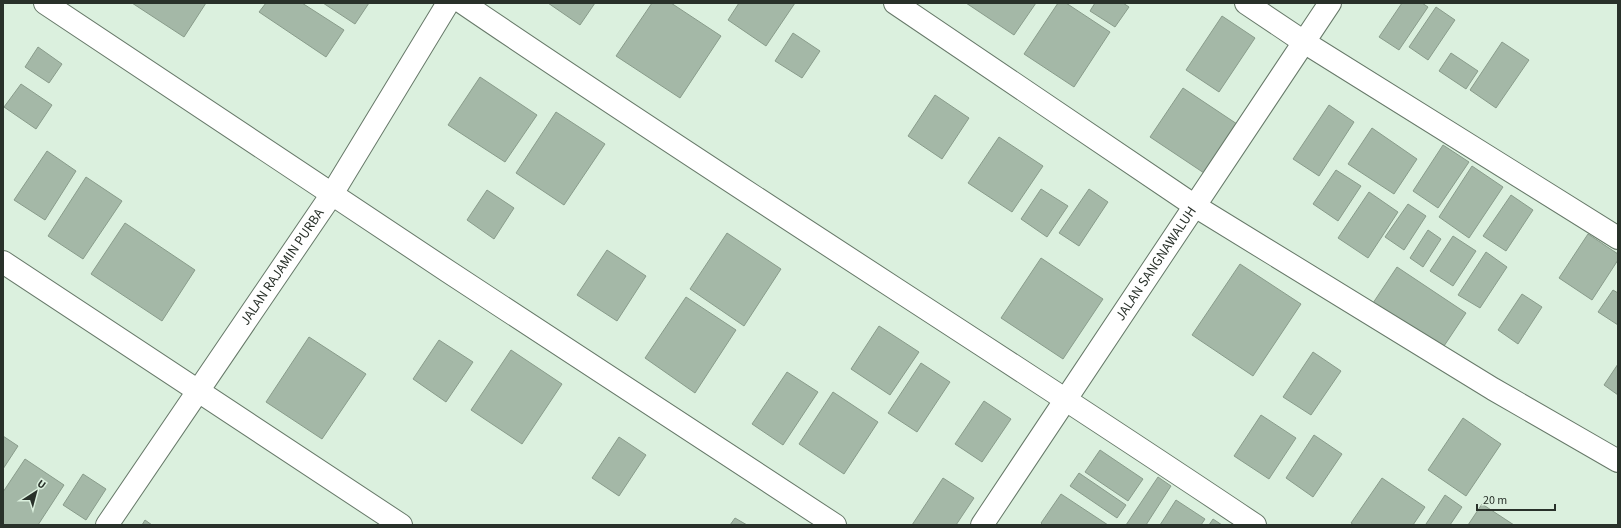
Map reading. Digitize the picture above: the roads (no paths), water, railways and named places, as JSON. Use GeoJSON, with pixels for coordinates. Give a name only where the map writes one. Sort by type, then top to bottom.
{"type":"FeatureCollection","features":[{"type":"Feature","properties":{"kind":"street"},"geometry":{"type":"LineString","coordinates":[[45,3],[835,525]]}},
{"type":"Feature","properties":{"kind":"street","name":"JALAN RAJAMIN PURBA"},"geometry":{"type":"LineString","coordinates":[[107,525],[332,194],[448,3]]}},
{"type":"Feature","properties":{"kind":"street"},"geometry":{"type":"LineString","coordinates":[[463,3],[569,75],[1066,399],[1255,525]]}},
{"type":"Feature","properties":{"kind":"street"},"geometry":{"type":"LineString","coordinates":[[896,3],[1195,206],[1493,389],[1618,461]]}},
{"type":"Feature","properties":{"kind":"street"},"geometry":{"type":"LineString","coordinates":[[1246,3],[1304,42],[1618,238]]}},
{"type":"Feature","properties":{"kind":"street","name":"JALAN SANGNAWALUH"},"geometry":{"type":"LineString","coordinates":[[982,525],[1330,3]]}},
{"type":"Feature","properties":{"kind":"street"},"geometry":{"type":"LineString","coordinates":[[3,262],[401,525]]}}]}
